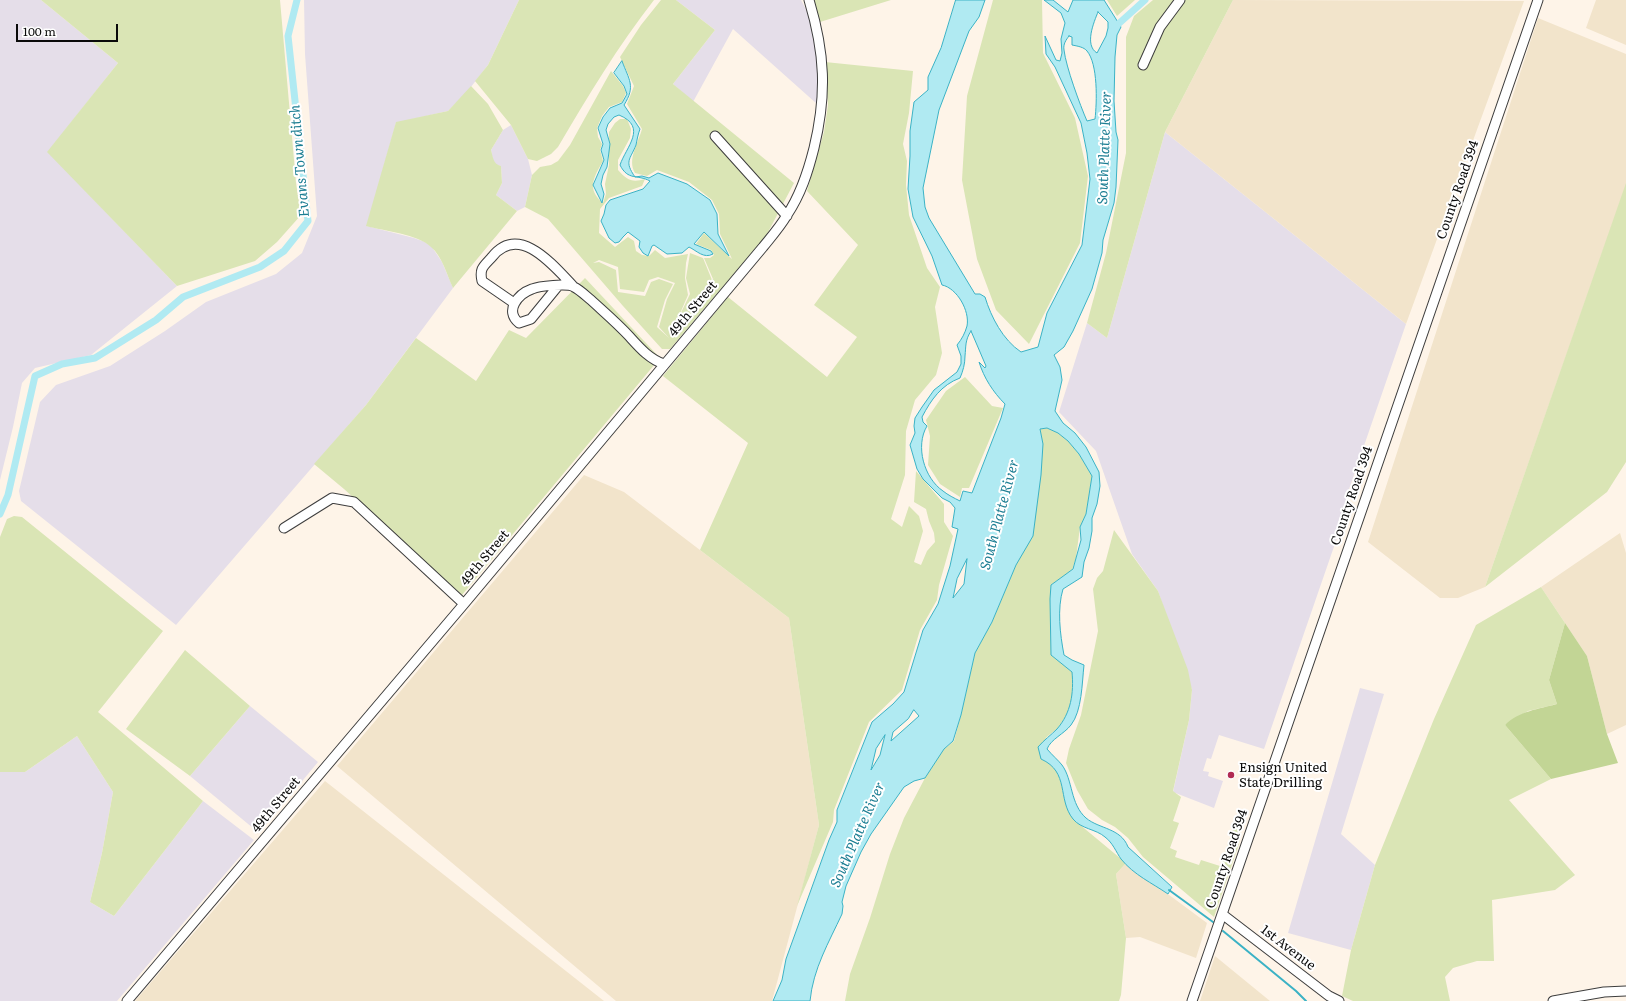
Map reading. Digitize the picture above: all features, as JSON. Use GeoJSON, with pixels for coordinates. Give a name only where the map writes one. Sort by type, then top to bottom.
{"type":"FeatureCollection","features":[{"type":"Feature","properties":{"kind":"street","name":"49th Street"},"geometry":{"type":"LineString","coordinates":[[127,1001],[464,604],[763,247],[787,216],[801,190],[809,169],[820,124],[824,78],[817,27],[809,0]]}},
{"type":"Feature","properties":{"kind":"street"},"geometry":{"type":"LineString","coordinates":[[1143,65],[1160,27],[1180,0]]}},
{"type":"Feature","properties":{"kind":"street","name":"County Road 394"},"geometry":{"type":"LineString","coordinates":[[1192,1001],[1538,0]]}},
{"type":"Feature","properties":{"kind":"street"},"geometry":{"type":"LineString","coordinates":[[715,136],[787,216]]}},
{"type":"Feature","properties":{"kind":"street"},"geometry":{"type":"LineString","coordinates":[[514,303],[482,281],[480,274],[481,270],[495,253],[506,245],[520,243],[529,246],[554,265],[573,286],[606,313],[640,349],[657,362],[664,364]]}},
{"type":"Feature","properties":{"kind":"street"},"geometry":{"type":"LineString","coordinates":[[558,286],[531,319],[519,323],[513,318],[511,311],[514,303],[526,291],[534,288],[558,286],[573,286]]}},
{"type":"Feature","properties":{"kind":"street"},"geometry":{"type":"LineString","coordinates":[[284,528],[332,498],[354,502],[464,604]]}},
{"type":"Feature","properties":{"kind":"street","name":"1st Avenue"},"geometry":{"type":"LineString","coordinates":[[1222,914],[1330,996],[1339,1001]]}},
{"type":"Feature","properties":{"kind":"street"},"geometry":{"type":"LineString","coordinates":[[1553,1001],[1604,992],[1623,995]]}},
{"type":"Feature","properties":{"kind":"shaded area"},"geometry":{"type":"Polygon","coordinates":[[[0,0],[41,0],[118,63],[48,152],[177,286],[91,355],[35,368],[22,383],[0,480],[0,0]]]}},
{"type":"Feature","properties":{"kind":"shaded area"},"geometry":{"type":"Polygon","coordinates":[[[304,0],[519,0],[488,65],[467,92],[448,111],[396,123],[367,226],[414,238],[425,242],[432,247],[442,262],[453,288],[366,405],[176,625],[21,501],[19,491],[40,402],[56,385],[110,366],[165,331],[206,302],[276,274],[302,253],[317,216],[305,54],[304,0]]]}},
{"type":"Feature","properties":{"kind":"shaded area"},"geometry":{"type":"Polygon","coordinates":[[[676,0],[801,0],[814,25],[817,61],[817,104],[733,29],[693,102],[673,84],[715,30],[676,0]]]}},
{"type":"Feature","properties":{"kind":"shaded area"},"geometry":{"type":"Polygon","coordinates":[[[1233,0],[1524,1],[1406,324],[1165,132],[1233,0]]]}},
{"type":"Feature","properties":{"kind":"shaded area"},"geometry":{"type":"Polygon","coordinates":[[[1596,0],[1626,0],[1626,45],[1586,28],[1596,0]]]}},
{"type":"Feature","properties":{"kind":"shaded area"},"geometry":{"type":"Polygon","coordinates":[[[1538,18],[1626,54],[1626,185],[1485,587],[1458,598],[1440,598],[1368,542],[1538,18]]]}},
{"type":"Feature","properties":{"kind":"shaded area"},"geometry":{"type":"Polygon","coordinates":[[[511,125],[528,159],[532,175],[525,207],[517,211],[496,195],[502,183],[501,166],[497,165],[493,161],[491,150],[503,130],[511,125]]]}},
{"type":"Feature","properties":{"kind":"shaded area"},"geometry":{"type":"Polygon","coordinates":[[[1165,132],[1406,324],[1347,495],[1338,535],[1264,749],[1219,735],[1211,759],[1207,758],[1203,771],[1209,772],[1208,776],[1223,781],[1214,808],[1173,792],[1189,720],[1192,690],[1158,591],[1132,554],[1096,451],[1059,412],[1087,323],[1107,338],[1165,132]]]}},
{"type":"Feature","properties":{"kind":"shaded area"},"geometry":{"type":"Polygon","coordinates":[[[584,475],[624,492],[789,618],[819,825],[772,1001],[616,1001],[337,766],[584,475]]]}},
{"type":"Feature","properties":{"kind":"shaded area"},"geometry":{"type":"Polygon","coordinates":[[[1620,533],[1626,553],[1626,725],[1607,734],[1587,656],[1541,587],[1620,533]]]}},
{"type":"Feature","properties":{"kind":"shaded area"},"geometry":{"type":"Polygon","coordinates":[[[1360,688],[1384,694],[1341,834],[1375,865],[1351,950],[1288,933],[1360,688]]]}},
{"type":"Feature","properties":{"kind":"shaded area"},"geometry":{"type":"Polygon","coordinates":[[[250,706],[318,762],[259,833],[190,776],[250,706]]]}},
{"type":"Feature","properties":{"kind":"shaded area"},"geometry":{"type":"Polygon","coordinates":[[[77,736],[113,792],[102,853],[90,902],[114,916],[203,801],[254,840],[117,1001],[0,1001],[0,772],[25,772],[77,736]]]}},
{"type":"Feature","properties":{"kind":"shaded area"},"geometry":{"type":"Polygon","coordinates":[[[325,781],[604,1001],[135,1001],[325,781]]]}},
{"type":"Feature","properties":{"kind":"shaded area"},"geometry":{"type":"Polygon","coordinates":[[[1126,863],[1207,923],[1196,958],[1140,937],[1126,938],[1116,874],[1126,863]]]}},
{"type":"Feature","properties":{"kind":"shaded area"},"geometry":{"type":"Polygon","coordinates":[[[1215,956],[1270,1001],[1200,1001],[1215,956]]]}},
{"type":"Feature","properties":{"kind":"green space"},"geometry":{"type":"Polygon","coordinates":[[[41,0],[280,0],[296,183],[301,215],[277,242],[255,261],[177,286],[47,152],[118,63],[41,0]]]}},
{"type":"Feature","properties":{"kind":"green space"},"geometry":{"type":"Polygon","coordinates":[[[519,0],[654,0],[616,53],[558,147],[551,154],[537,161],[528,159],[511,125],[475,81],[488,65],[519,0]]]}},
{"type":"Feature","properties":{"kind":"green space"},"geometry":{"type":"Polygon","coordinates":[[[661,0],[676,0],[715,30],[673,84],[794,183],[766,236],[670,349],[662,349],[548,219],[525,207],[532,175],[540,167],[551,165],[558,161],[570,145],[611,71],[623,86],[626,93],[622,102],[609,107],[602,116],[597,128],[598,137],[602,144],[600,150],[603,161],[597,172],[593,183],[593,188],[598,198],[603,203],[606,194],[605,184],[609,165],[609,132],[615,123],[620,119],[627,119],[631,129],[630,138],[618,160],[618,170],[624,176],[633,181],[645,179],[642,186],[609,198],[600,209],[599,233],[615,247],[628,237],[634,241],[636,251],[642,255],[649,256],[655,250],[665,258],[688,254],[685,278],[688,295],[675,325],[690,294],[686,278],[690,253],[703,258],[712,280],[713,279],[704,258],[710,258],[714,255],[711,250],[696,244],[704,233],[732,259],[720,234],[719,214],[712,200],[689,182],[657,170],[647,176],[635,173],[633,168],[632,163],[634,151],[642,129],[627,104],[634,86],[620,57],[641,25],[661,0]],[[599,260],[593,263],[599,262],[616,270],[618,292],[645,296],[651,282],[659,279],[673,284],[665,300],[657,327],[669,338],[659,327],[667,299],[675,283],[658,277],[649,280],[644,292],[620,289],[618,267],[599,260]]]}},
{"type":"Feature","properties":{"kind":"green space"},"geometry":{"type":"Polygon","coordinates":[[[812,0],[891,0],[820,22],[812,0]]]}},
{"type":"Feature","properties":{"kind":"green space"},"geometry":{"type":"Polygon","coordinates":[[[993,0],[1042,0],[1043,53],[1075,118],[1088,176],[1080,243],[1029,344],[996,310],[977,259],[962,180],[967,96],[993,0]]]}},
{"type":"Feature","properties":{"kind":"green space"},"geometry":{"type":"Polygon","coordinates":[[[1107,0],[1135,0],[1117,16],[1107,0]]]}},
{"type":"Feature","properties":{"kind":"green space"},"geometry":{"type":"Polygon","coordinates":[[[1153,0],[1233,0],[1165,132],[1107,338],[1087,323],[1106,253],[1126,153],[1126,37],[1134,16],[1153,0]]]}},
{"type":"Feature","properties":{"kind":"green space"},"geometry":{"type":"Polygon","coordinates":[[[825,62],[913,71],[909,113],[903,144],[907,161],[906,185],[909,215],[927,268],[940,287],[935,307],[942,353],[936,375],[915,400],[906,431],[905,475],[891,519],[902,527],[909,506],[919,516],[923,531],[914,562],[921,565],[927,551],[935,542],[934,533],[926,509],[914,502],[916,471],[944,504],[944,522],[953,536],[939,585],[937,600],[920,630],[902,690],[869,722],[834,810],[833,822],[797,906],[819,825],[789,618],[700,550],[748,443],[663,376],[728,297],[827,377],[857,337],[814,305],[858,245],[807,191],[824,132],[828,105],[825,62]]]}},
{"type":"Feature","properties":{"kind":"green space"},"geometry":{"type":"Polygon","coordinates":[[[471,86],[488,104],[503,130],[491,150],[496,164],[501,166],[502,183],[496,195],[517,211],[453,288],[444,266],[438,255],[431,247],[418,239],[409,236],[366,226],[396,122],[448,111],[471,86]]]}},
{"type":"Feature","properties":{"kind":"green space"},"geometry":{"type":"Polygon","coordinates":[[[1626,183],[1626,462],[1607,492],[1485,587],[1626,183]]]}},
{"type":"Feature","properties":{"kind":"green space"},"geometry":{"type":"Polygon","coordinates":[[[585,278],[660,358],[462,595],[314,464],[366,405],[416,338],[476,381],[509,330],[526,338],[585,278]]]}},
{"type":"Feature","properties":{"kind":"green space"},"geometry":{"type":"Polygon","coordinates":[[[965,377],[992,406],[1003,408],[969,488],[962,488],[960,497],[940,484],[928,465],[930,436],[926,420],[946,391],[965,377]]]}},
{"type":"Feature","properties":{"kind":"green space"},"geometry":{"type":"Polygon","coordinates":[[[1047,428],[1058,433],[1068,441],[1079,454],[1092,476],[1086,514],[1080,527],[1076,558],[1072,570],[1051,585],[1051,654],[1072,672],[1073,687],[1071,702],[1063,722],[1046,738],[1041,759],[1049,763],[1057,770],[1073,819],[1126,863],[1116,874],[1126,938],[1121,995],[1119,1001],[845,1001],[850,974],[870,918],[890,854],[904,818],[925,778],[943,750],[954,741],[975,653],[992,622],[1016,565],[1040,429],[1047,428]]]}},
{"type":"Feature","properties":{"kind":"green space"},"geometry":{"type":"Polygon","coordinates":[[[14,516],[22,517],[163,631],[98,712],[203,801],[114,916],[90,902],[102,853],[113,792],[77,736],[25,772],[0,772],[0,537],[7,519],[14,516]]]}},
{"type":"Feature","properties":{"kind":"green space"},"geometry":{"type":"Polygon","coordinates":[[[1114,530],[1158,591],[1188,670],[1192,690],[1189,720],[1173,791],[1181,797],[1173,821],[1179,823],[1170,848],[1177,851],[1175,857],[1199,865],[1201,860],[1220,866],[1235,824],[1241,829],[1239,844],[1214,917],[1143,857],[1128,838],[1115,827],[1102,820],[1088,809],[1077,790],[1066,763],[1069,749],[1081,715],[1098,631],[1093,589],[1097,578],[1103,571],[1114,530]]]}},
{"type":"Feature","properties":{"kind":"green space"},"geometry":{"type":"Polygon","coordinates":[[[1541,587],[1565,623],[1549,680],[1557,704],[1528,711],[1505,725],[1551,779],[1509,800],[1575,875],[1555,890],[1492,900],[1494,961],[1477,961],[1453,968],[1445,977],[1450,1001],[1353,1001],[1342,996],[1351,950],[1375,865],[1434,719],[1476,625],[1541,587]]]}},
{"type":"Feature","properties":{"kind":"green space"},"geometry":{"type":"Polygon","coordinates":[[[1565,623],[1587,656],[1607,734],[1618,763],[1551,779],[1505,725],[1523,714],[1557,704],[1549,680],[1565,623]]]}},
{"type":"Feature","properties":{"kind":"green space"},"geometry":{"type":"Polygon","coordinates":[[[185,650],[250,706],[190,776],[126,729],[185,650]]]}},
{"type":"Feature","properties":{"kind":"water","name":"South Platte River"},"geometry":{"type":"Polygon","coordinates":[[[956,0],[985,0],[979,17],[969,31],[939,110],[923,188],[925,207],[929,218],[975,294],[980,294],[985,297],[998,328],[1003,335],[1021,352],[1038,347],[1047,313],[1082,245],[1090,179],[1081,123],[1055,67],[1046,54],[1045,36],[1056,60],[1060,61],[1062,53],[1061,39],[1065,23],[1061,13],[1044,0],[1053,0],[1068,12],[1073,0],[1104,0],[1121,27],[1117,35],[1115,57],[1114,101],[1118,140],[1114,203],[1103,240],[1102,253],[1092,289],[1064,347],[1054,355],[1060,367],[1062,380],[1055,411],[1063,423],[1075,433],[1086,447],[1099,472],[1100,486],[1097,504],[1092,518],[1092,531],[1089,548],[1084,562],[1082,577],[1063,589],[1060,605],[1060,630],[1064,655],[1084,665],[1079,705],[1075,719],[1071,725],[1051,742],[1047,749],[1066,771],[1074,799],[1077,806],[1086,818],[1120,836],[1128,847],[1172,887],[1168,894],[1143,878],[1126,865],[1105,837],[1076,822],[1068,811],[1065,803],[1060,778],[1050,764],[1041,759],[1038,747],[1062,723],[1066,716],[1072,695],[1072,672],[1051,655],[1051,585],[1073,569],[1081,540],[1080,527],[1086,514],[1092,476],[1079,454],[1068,441],[1058,433],[1047,428],[1040,429],[1043,444],[1041,475],[1033,536],[1016,565],[992,622],[975,653],[961,715],[953,741],[944,749],[925,778],[914,781],[904,787],[871,834],[861,852],[846,886],[842,902],[842,914],[827,945],[814,978],[810,1001],[773,1001],[782,980],[786,959],[829,840],[837,822],[837,810],[872,722],[893,704],[904,692],[923,630],[938,604],[950,566],[958,529],[952,527],[955,508],[950,502],[942,498],[923,479],[917,469],[910,445],[915,433],[915,418],[934,390],[957,372],[961,364],[961,356],[957,345],[967,326],[966,314],[961,301],[953,291],[942,285],[932,256],[913,217],[908,189],[910,131],[914,102],[928,90],[928,77],[941,48],[956,0]],[[1098,12],[1092,27],[1091,45],[1097,53],[1106,36],[1108,22],[1098,12]],[[1069,36],[1065,42],[1065,57],[1077,96],[1087,121],[1095,119],[1096,84],[1091,57],[1084,49],[1072,45],[1072,37],[1069,36]],[[971,331],[968,337],[964,365],[960,378],[947,385],[937,394],[922,417],[923,422],[927,426],[923,434],[922,443],[923,461],[926,470],[936,485],[947,494],[960,501],[963,491],[972,493],[1005,404],[993,390],[983,374],[979,362],[985,368],[986,366],[971,331]],[[967,559],[957,579],[953,598],[964,584],[967,559]],[[914,710],[908,719],[893,732],[891,741],[919,716],[914,710]],[[885,735],[876,749],[871,770],[880,755],[885,735]]]}},
{"type":"Feature","properties":{"kind":"water"},"geometry":{"type":"Polygon","coordinates":[[[622,61],[630,83],[630,93],[624,105],[640,129],[636,145],[629,161],[635,177],[626,173],[620,165],[633,138],[634,131],[628,120],[619,115],[614,117],[608,124],[606,130],[610,144],[607,167],[601,184],[604,194],[602,203],[593,185],[604,160],[601,150],[603,144],[598,128],[603,117],[610,108],[622,103],[627,94],[624,86],[614,73],[622,61]]]}},
{"type":"Feature","properties":{"kind":"water"},"geometry":{"type":"Polygon","coordinates":[[[658,173],[687,184],[710,200],[717,214],[718,234],[729,256],[704,232],[694,244],[711,251],[713,254],[707,256],[689,247],[682,253],[667,254],[654,245],[652,246],[648,256],[643,253],[639,247],[640,241],[628,232],[619,242],[615,243],[609,238],[601,221],[606,205],[610,200],[643,189],[650,181],[636,177],[642,176],[649,178],[658,173]]]}},
{"type":"Feature","properties":{"kind":"waterway","name":"Evans Town ditch"},"geometry":{"type":"LineString","coordinates":[[0,514],[8,495],[35,376],[62,364],[95,358],[156,320],[183,297],[260,267],[284,251],[308,221],[288,36],[297,0]]}},
{"type":"Feature","properties":{"kind":"waterway"},"geometry":{"type":"LineString","coordinates":[[1115,27],[1145,0]]}},
{"type":"Feature","properties":{"kind":"waterway"},"geometry":{"type":"LineString","coordinates":[[1169,890],[1213,922]]}},
{"type":"Feature","properties":{"kind":"waterway"},"geometry":{"type":"LineString","coordinates":[[1223,931],[1306,1001]]}},
{"type":"Feature","properties":{"kind":"place","name":"Ensign United State Drilling"},"geometry":{"type":"Point","coordinates":[1231,775]}}]}
